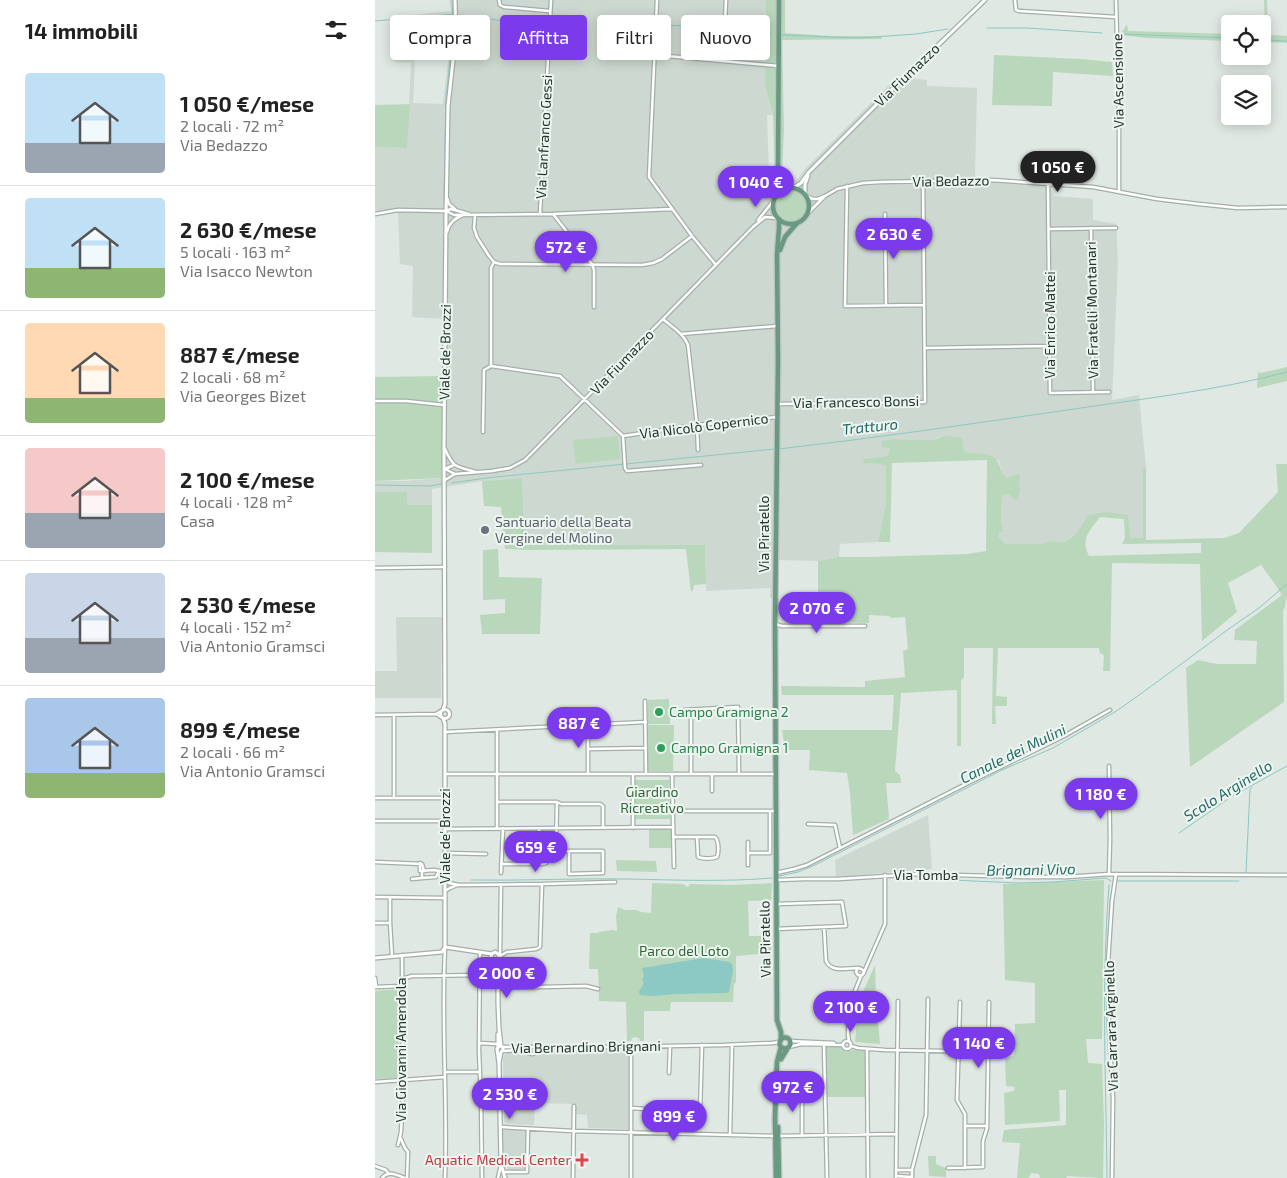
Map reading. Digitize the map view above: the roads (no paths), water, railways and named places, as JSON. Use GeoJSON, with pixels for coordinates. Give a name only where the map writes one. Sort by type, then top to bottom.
{"type":"FeatureCollection","features":[{"type":"Feature","properties":{"kind":"main road"},"geometry":{"type":"LineString","coordinates":[[778,168],[782,182],[798,190],[805,196],[809,204],[806,215],[802,220],[794,224],[778,219],[774,211],[778,168],[779,0]]}},
{"type":"Feature","properties":{"kind":"main road"},"geometry":{"type":"LineString","coordinates":[[775,198],[784,190],[792,188]]}},
{"type":"Feature","properties":{"kind":"main road","name":"Via Piratello"},"geometry":{"type":"LineString","coordinates":[[777,1178],[777,1062],[781,1035],[777,1015],[776,873],[773,811],[775,774],[778,219]]}},
{"type":"Feature","properties":{"kind":"main road","name":"Via Piratello"},"geometry":{"type":"LineString","coordinates":[[778,264],[782,241],[797,223]]}},
{"type":"Feature","properties":{"kind":"main road","name":"Via Piratello"},"geometry":{"type":"LineString","coordinates":[[776,1136],[779,1063],[791,1044],[780,1026],[777,1015]]}},
{"type":"Feature","properties":{"kind":"main road"},"geometry":{"type":"LineString","coordinates":[[788,1048],[783,1049],[780,1043],[784,1038],[789,1039]]}},
{"type":"Feature","properties":{"kind":"street","name":"Viale de' Brozzi"},"geometry":{"type":"LineString","coordinates":[[445,724],[449,715],[445,704],[444,447],[446,211],[449,106],[456,33],[455,0]]}},
{"type":"Feature","properties":{"kind":"street"},"geometry":{"type":"LineString","coordinates":[[499,0],[499,5],[502,7],[550,11]]}},
{"type":"Feature","properties":{"kind":"street","name":"Via Lanfranco Gessi"},"geometry":{"type":"LineString","coordinates":[[540,214],[551,0]]}},
{"type":"Feature","properties":{"kind":"street"},"geometry":{"type":"LineString","coordinates":[[656,15],[657,0]]}},
{"type":"Feature","properties":{"kind":"street"},"geometry":{"type":"LineString","coordinates":[[725,15],[726,0]]}},
{"type":"Feature","properties":{"kind":"street","name":"Via Fiumazzo"},"geometry":{"type":"LineString","coordinates":[[792,188],[801,183],[809,172],[875,105],[985,0]]}},
{"type":"Feature","properties":{"kind":"street"},"geometry":{"type":"LineString","coordinates":[[1015,0],[1016,10],[1019,11],[1117,16]]}},
{"type":"Feature","properties":{"kind":"street","name":"Via Ascensione"},"geometry":{"type":"LineString","coordinates":[[1116,0],[1119,191]]}},
{"type":"Feature","properties":{"kind":"street"},"geometry":{"type":"LineString","coordinates":[[671,56],[779,66]]}},
{"type":"Feature","properties":{"kind":"street"},"geometry":{"type":"LineString","coordinates":[[655,60],[649,177],[672,210],[716,265]]}},
{"type":"Feature","properties":{"kind":"street"},"geometry":{"type":"LineString","coordinates":[[805,196],[805,184],[809,172]]}},
{"type":"Feature","properties":{"kind":"street","name":"Via Bedazzo"},"geometry":{"type":"LineString","coordinates":[[805,196],[816,199],[837,189],[863,183],[992,180],[1093,187],[1157,199],[1238,208],[1287,207]]}},
{"type":"Feature","properties":{"kind":"street","name":"Via Francesco Bonsi"},"geometry":{"type":"LineString","coordinates":[[777,404],[925,402],[923,182]]}},
{"type":"Feature","properties":{"kind":"street","name":"Via Enrico Mattei"},"geometry":{"type":"LineString","coordinates":[[1048,184],[1050,393],[1109,392]]}},
{"type":"Feature","properties":{"kind":"street"},"geometry":{"type":"LineString","coordinates":[[847,186],[845,306],[924,305]]}},
{"type":"Feature","properties":{"kind":"street"},"geometry":{"type":"LineString","coordinates":[[447,194],[449,204],[456,210]]}},
{"type":"Feature","properties":{"kind":"street","name":"Via Bedazzo"},"geometry":{"type":"LineString","coordinates":[[806,215],[825,196]]}},
{"type":"Feature","properties":{"kind":"street","name":"Via Fiumazzo"},"geometry":{"type":"LineString","coordinates":[[753,227],[775,198]]}},
{"type":"Feature","properties":{"kind":"street"},"geometry":{"type":"LineString","coordinates":[[375,214],[398,210],[456,210],[475,215]]}},
{"type":"Feature","properties":{"kind":"street"},"geometry":{"type":"LineString","coordinates":[[446,211],[455,215],[475,215],[672,210]]}},
{"type":"Feature","properties":{"kind":"street"},"geometry":{"type":"LineString","coordinates":[[553,214],[592,264],[594,307]]}},
{"type":"Feature","properties":{"kind":"street"},"geometry":{"type":"LineString","coordinates":[[885,214],[886,305]]}},
{"type":"Feature","properties":{"kind":"street"},"geometry":{"type":"LineString","coordinates":[[446,236],[449,225],[464,215]]}},
{"type":"Feature","properties":{"kind":"street"},"geometry":{"type":"LineString","coordinates":[[475,215],[474,228],[481,243],[494,262],[500,264],[642,265],[662,259],[692,236]]}},
{"type":"Feature","properties":{"kind":"street","name":"Via Fiumazzo"},"geometry":{"type":"LineString","coordinates":[[445,480],[455,474],[509,468],[525,460],[753,227],[765,217],[778,219]]}},
{"type":"Feature","properties":{"kind":"street","name":"Via Fratelli Montanari"},"geometry":{"type":"LineString","coordinates":[[1091,228],[1093,392]]}},
{"type":"Feature","properties":{"kind":"street"},"geometry":{"type":"LineString","coordinates":[[1049,229],[1116,228]]}},
{"type":"Feature","properties":{"kind":"street"},"geometry":{"type":"LineString","coordinates":[[483,432],[484,370],[491,366],[491,268],[494,262]]}},
{"type":"Feature","properties":{"kind":"street"},"geometry":{"type":"LineString","coordinates":[[663,319],[681,334],[688,345],[699,450]]}},
{"type":"Feature","properties":{"kind":"street"},"geometry":{"type":"LineString","coordinates":[[681,334],[777,326]]}},
{"type":"Feature","properties":{"kind":"street"},"geometry":{"type":"LineString","coordinates":[[925,348],[1050,346]]}},
{"type":"Feature","properties":{"kind":"street","name":"Via Nicolò Copernico"},"geometry":{"type":"LineString","coordinates":[[491,366],[560,376],[623,436],[697,424],[777,417]]}},
{"type":"Feature","properties":{"kind":"street"},"geometry":{"type":"LineString","coordinates":[[375,401],[406,401],[445,405]]}},
{"type":"Feature","properties":{"kind":"street"},"geometry":{"type":"LineString","coordinates":[[623,436],[624,460],[627,471],[701,465]]}},
{"type":"Feature","properties":{"kind":"street"},"geometry":{"type":"LineString","coordinates":[[444,447],[454,465],[445,469]]}},
{"type":"Feature","properties":{"kind":"street","name":"Via Fiumazzo"},"geometry":{"type":"LineString","coordinates":[[454,465],[477,472]]}},
{"type":"Feature","properties":{"kind":"street"},"geometry":{"type":"LineString","coordinates":[[445,469],[455,474]]}},
{"type":"Feature","properties":{"kind":"street"},"geometry":{"type":"LineString","coordinates":[[375,568],[445,567]]}},
{"type":"Feature","properties":{"kind":"street"},"geometry":{"type":"LineString","coordinates":[[775,624],[781,626],[865,626]]}},
{"type":"Feature","properties":{"kind":"street"},"geometry":{"type":"LineString","coordinates":[[645,701],[645,774]]}},
{"type":"Feature","properties":{"kind":"street","name":"Viale de' Brozzi"},"geometry":{"type":"LineString","coordinates":[[445,704],[441,714],[445,724],[445,948]]}},
{"type":"Feature","properties":{"kind":"street"},"geometry":{"type":"LineString","coordinates":[[683,710],[738,707],[739,774]]}},
{"type":"Feature","properties":{"kind":"street"},"geometry":{"type":"LineString","coordinates":[[375,715],[436,714],[445,710],[448,711]]}},
{"type":"Feature","properties":{"kind":"street"},"geometry":{"type":"LineString","coordinates":[[691,710],[691,774]]}},
{"type":"Feature","properties":{"kind":"street"},"geometry":{"type":"LineString","coordinates":[[776,873],[794,870],[807,865],[1064,736],[1110,710]]}},
{"type":"Feature","properties":{"kind":"street"},"geometry":{"type":"LineString","coordinates":[[436,714],[442,718],[448,718]]}},
{"type":"Feature","properties":{"kind":"street"},"geometry":{"type":"LineString","coordinates":[[394,715],[394,798]]}},
{"type":"Feature","properties":{"kind":"street"},"geometry":{"type":"LineString","coordinates":[[445,732],[646,722]]}},
{"type":"Feature","properties":{"kind":"street"},"geometry":{"type":"LineString","coordinates":[[588,725],[588,774]]}},
{"type":"Feature","properties":{"kind":"street"},"geometry":{"type":"LineString","coordinates":[[497,730],[497,829]]}},
{"type":"Feature","properties":{"kind":"street"},"geometry":{"type":"LineString","coordinates":[[588,749],[646,748]]}},
{"type":"Feature","properties":{"kind":"street"},"geometry":{"type":"LineString","coordinates":[[1109,766],[1109,874]]}},
{"type":"Feature","properties":{"kind":"street"},"geometry":{"type":"LineString","coordinates":[[445,774],[775,774]]}},
{"type":"Feature","properties":{"kind":"street"},"geometry":{"type":"LineString","coordinates":[[633,774],[633,828]]}},
{"type":"Feature","properties":{"kind":"street"},"geometry":{"type":"LineString","coordinates":[[672,774],[674,867]]}},
{"type":"Feature","properties":{"kind":"street"},"geometry":{"type":"LineString","coordinates":[[712,774],[712,791]]}},
{"type":"Feature","properties":{"kind":"street"},"geometry":{"type":"LineString","coordinates":[[375,798],[445,798]]}},
{"type":"Feature","properties":{"kind":"street"},"geometry":{"type":"LineString","coordinates":[[497,802],[600,804],[603,806],[603,828]]}},
{"type":"Feature","properties":{"kind":"street"},"geometry":{"type":"LineString","coordinates":[[501,864],[545,864],[556,849],[557,802]]}},
{"type":"Feature","properties":{"kind":"street"},"geometry":{"type":"LineString","coordinates":[[672,811],[773,811],[770,853],[748,854]]}},
{"type":"Feature","properties":{"kind":"street"},"geometry":{"type":"LineString","coordinates":[[375,820],[446,821]]}},
{"type":"Feature","properties":{"kind":"street"},"geometry":{"type":"LineString","coordinates":[[808,824],[835,825],[840,848]]}},
{"type":"Feature","properties":{"kind":"street"},"geometry":{"type":"LineString","coordinates":[[501,873],[503,828]]}},
{"type":"Feature","properties":{"kind":"street"},"geometry":{"type":"LineString","coordinates":[[445,829],[672,828]]}},
{"type":"Feature","properties":{"kind":"street"},"geometry":{"type":"LineString","coordinates":[[520,864],[540,829]]}},
{"type":"Feature","properties":{"kind":"street"},"geometry":{"type":"LineString","coordinates":[[537,833],[557,834]]}},
{"type":"Feature","properties":{"kind":"street"},"geometry":{"type":"LineString","coordinates":[[673,837],[697,837],[714,837],[717,838],[717,857],[698,857],[697,837]]}},
{"type":"Feature","properties":{"kind":"street"},"geometry":{"type":"LineString","coordinates":[[747,842],[748,866]]}},
{"type":"Feature","properties":{"kind":"street"},"geometry":{"type":"LineString","coordinates":[[556,849],[560,851],[569,851],[603,851],[603,873],[569,874],[569,851]]}},
{"type":"Feature","properties":{"kind":"street"},"geometry":{"type":"LineString","coordinates":[[445,853],[486,854]]}},
{"type":"Feature","properties":{"kind":"street"},"geometry":{"type":"LineString","coordinates":[[375,862],[420,863],[419,870],[445,872]]}},
{"type":"Feature","properties":{"kind":"street"},"geometry":{"type":"LineString","coordinates":[[422,878],[423,871]]}},
{"type":"Feature","properties":{"kind":"street"},"geometry":{"type":"LineString","coordinates":[[412,879],[436,877],[439,871]]}},
{"type":"Feature","properties":{"kind":"street","name":"Via Tomba"},"geometry":{"type":"LineString","coordinates":[[776,880],[936,874],[1023,877],[1067,877],[1109,874],[1287,875]]}},
{"type":"Feature","properties":{"kind":"street","name":"Via Carrara Arginello"},"geometry":{"type":"LineString","coordinates":[[1112,1178],[1113,1098],[1108,963],[1112,901],[1116,874]]}},
{"type":"Feature","properties":{"kind":"street"},"geometry":{"type":"LineString","coordinates":[[851,1046],[848,1034],[849,1006],[885,924],[885,876]]}},
{"type":"Feature","properties":{"kind":"street"},"geometry":{"type":"LineString","coordinates":[[445,879],[449,883],[459,885],[615,882]]}},
{"type":"Feature","properties":{"kind":"street"},"geometry":{"type":"LineString","coordinates":[[498,1178],[501,1164],[498,959],[501,884]]}},
{"type":"Feature","properties":{"kind":"street"},"geometry":{"type":"LineString","coordinates":[[500,946],[493,955],[492,960],[498,959],[507,952],[540,947],[542,884]]}},
{"type":"Feature","properties":{"kind":"street"},"geometry":{"type":"LineString","coordinates":[[445,891],[459,885]]}},
{"type":"Feature","properties":{"kind":"street"},"geometry":{"type":"LineString","coordinates":[[375,896],[445,898]]}},
{"type":"Feature","properties":{"kind":"street"},"geometry":{"type":"LineString","coordinates":[[390,897],[392,956]]}},
{"type":"Feature","properties":{"kind":"street"},"geometry":{"type":"LineString","coordinates":[[776,904],[842,902],[846,926],[776,929]]}},
{"type":"Feature","properties":{"kind":"street"},"geometry":{"type":"LineString","coordinates":[[375,923],[390,923]]}},
{"type":"Feature","properties":{"kind":"street"},"geometry":{"type":"LineString","coordinates":[[824,927],[826,961],[828,965],[834,969],[860,968],[864,972]]}},
{"type":"Feature","properties":{"kind":"street"},"geometry":{"type":"LineString","coordinates":[[445,948],[493,955],[498,959]]}},
{"type":"Feature","properties":{"kind":"street"},"geometry":{"type":"LineString","coordinates":[[375,958],[441,952],[445,948]]}},
{"type":"Feature","properties":{"kind":"street"},"geometry":{"type":"LineString","coordinates":[[445,948],[445,1178]]}},
{"type":"Feature","properties":{"kind":"street"},"geometry":{"type":"LineString","coordinates":[[480,953],[479,1044],[482,1178]]}},
{"type":"Feature","properties":{"kind":"street","name":"Via Giovanni Amendola"},"geometry":{"type":"LineString","coordinates":[[398,1144],[401,1132],[402,955]]}},
{"type":"Feature","properties":{"kind":"street"},"geometry":{"type":"LineString","coordinates":[[861,976],[856,971],[868,964]]}},
{"type":"Feature","properties":{"kind":"street"},"geometry":{"type":"LineString","coordinates":[[402,979],[412,976],[480,976]]}},
{"type":"Feature","properties":{"kind":"street"},"geometry":{"type":"LineString","coordinates":[[375,978],[375,987],[402,986]]}},
{"type":"Feature","properties":{"kind":"street"},"geometry":{"type":"LineString","coordinates":[[499,988],[586,986],[599,989]]}},
{"type":"Feature","properties":{"kind":"street"},"geometry":{"type":"LineString","coordinates":[[898,1001],[896,1177],[912,1178],[925,1120],[928,999]]}},
{"type":"Feature","properties":{"kind":"street"},"geometry":{"type":"LineString","coordinates":[[959,1002],[957,1100],[965,1114],[965,1168]]}},
{"type":"Feature","properties":{"kind":"street"},"geometry":{"type":"LineString","coordinates":[[947,1168],[983,1167],[983,1141],[987,1126],[989,1002]]}},
{"type":"Feature","properties":{"kind":"street"},"geometry":{"type":"LineString","coordinates":[[848,1034],[843,1043],[844,1048],[847,1049],[851,1046],[867,1049],[1003,1052]]}},
{"type":"Feature","properties":{"kind":"street"},"geometry":{"type":"LineString","coordinates":[[789,1039],[843,1043]]}},
{"type":"Feature","properties":{"kind":"street"},"geometry":{"type":"LineString","coordinates":[[788,1048],[801,1044],[824,1045],[849,1041]]}},
{"type":"Feature","properties":{"kind":"street","name":"Via Bernardino Brignani"},"geometry":{"type":"LineString","coordinates":[[479,1044],[517,1049],[526,1047],[702,1046],[780,1043]]}},
{"type":"Feature","properties":{"kind":"street"},"geometry":{"type":"LineString","coordinates":[[730,1135],[732,1045]]}},
{"type":"Feature","properties":{"kind":"street"},"geometry":{"type":"LineString","coordinates":[[824,1045],[827,1178]]}},
{"type":"Feature","properties":{"kind":"street","name":"Via Bernardino Brignani"},"geometry":{"type":"LineString","coordinates":[[669,1073],[670,1046]]}},
{"type":"Feature","properties":{"kind":"street"},"geometry":{"type":"LineString","coordinates":[[632,1108],[700,1112],[702,1046]]}},
{"type":"Feature","properties":{"kind":"street"},"geometry":{"type":"LineString","coordinates":[[525,1052],[526,1047]]}},
{"type":"Feature","properties":{"kind":"street"},"geometry":{"type":"LineString","coordinates":[[537,1047],[537,1052]]}},
{"type":"Feature","properties":{"kind":"street"},"geometry":{"type":"LineString","coordinates":[[631,1047],[631,1178]]}},
{"type":"Feature","properties":{"kind":"street"},"geometry":{"type":"LineString","coordinates":[[517,1049],[533,1054],[545,1048]]}},
{"type":"Feature","properties":{"kind":"street"},"geometry":{"type":"LineString","coordinates":[[867,1049],[868,1178]]}},
{"type":"Feature","properties":{"kind":"street"},"geometry":{"type":"LineString","coordinates":[[445,1072],[480,1072]]}},
{"type":"Feature","properties":{"kind":"street"},"geometry":{"type":"LineString","coordinates":[[375,1082],[445,1077]]}},
{"type":"Feature","properties":{"kind":"street"},"geometry":{"type":"LineString","coordinates":[[802,1091],[802,1136]]}},
{"type":"Feature","properties":{"kind":"street"},"geometry":{"type":"LineString","coordinates":[[573,1178],[574,1106]]}},
{"type":"Feature","properties":{"kind":"street"},"geometry":{"type":"LineString","coordinates":[[965,1126],[987,1126]]}},
{"type":"Feature","properties":{"kind":"street"},"geometry":{"type":"LineString","coordinates":[[501,1127],[573,1131],[776,1136],[896,1134]]}},
{"type":"Feature","properties":{"kind":"street"},"geometry":{"type":"LineString","coordinates":[[504,1172],[527,1172],[528,1129]]}},
{"type":"Feature","properties":{"kind":"street"},"geometry":{"type":"LineString","coordinates":[[375,1166],[386,1170],[388,1173],[406,1178],[408,1152],[399,1137]]}},
{"type":"Feature","properties":{"kind":"street"},"geometry":{"type":"LineString","coordinates":[[501,1164],[505,1178]]}},
{"type":"Feature","properties":{"kind":"street"},"geometry":{"type":"LineString","coordinates":[[896,1170],[913,1170]]}},
{"type":"Feature","properties":{"kind":"street"},"geometry":{"type":"LineString","coordinates":[[383,1178],[388,1173]]}},
{"type":"Feature","properties":{"kind":"water"},"geometry":{"type":"Polygon","coordinates":[[[704,958],[732,964],[733,970],[729,992],[640,995],[639,992],[644,982],[642,980],[644,976],[642,968],[704,958]]]}},
{"type":"Feature","properties":{"kind":"waterway"},"geometry":{"type":"LineString","coordinates":[[452,0],[453,15]]}},
{"type":"Feature","properties":{"kind":"waterway"},"geometry":{"type":"LineString","coordinates":[[375,21],[455,14]]}},
{"type":"Feature","properties":{"kind":"waterway"},"geometry":{"type":"LineString","coordinates":[[490,19],[500,21]]}},
{"type":"Feature","properties":{"kind":"waterway"},"geometry":{"type":"LineString","coordinates":[[671,26],[697,25],[771,33]]}},
{"type":"Feature","properties":{"kind":"waterway"},"geometry":{"type":"LineString","coordinates":[[987,28],[1027,28],[1102,33]]}},
{"type":"Feature","properties":{"kind":"waterway"},"geometry":{"type":"LineString","coordinates":[[782,35],[859,38],[916,34],[948,29]]}},
{"type":"Feature","properties":{"kind":"waterway"},"geometry":{"type":"LineString","coordinates":[[1120,34],[1221,38]]}},
{"type":"Feature","properties":{"kind":"waterway"},"geometry":{"type":"LineString","coordinates":[[1271,40],[1287,41]]}},
{"type":"Feature","properties":{"kind":"waterway"},"geometry":{"type":"LineString","coordinates":[[444,202],[446,99],[450,60]]}},
{"type":"Feature","properties":{"kind":"waterway","name":"Tratturo"},"geometry":{"type":"LineString","coordinates":[[779,449],[923,431],[1177,394],[1260,379],[1287,372]]}},
{"type":"Feature","properties":{"kind":"waterway","name":"Tratturo"},"geometry":{"type":"LineString","coordinates":[[452,483],[775,449]]}},
{"type":"Feature","properties":{"kind":"waterway","name":"Tratturo"},"geometry":{"type":"LineString","coordinates":[[375,485],[430,486],[442,484]]}},
{"type":"Feature","properties":{"kind":"waterway","name":"Canale dei Mulini"},"geometry":{"type":"LineString","coordinates":[[779,876],[798,872],[813,866],[1002,770],[1053,748],[1115,712],[1259,608],[1287,584]]}},
{"type":"Feature","properties":{"kind":"waterway","name":"Scolo Arginello"},"geometry":{"type":"LineString","coordinates":[[1179,833],[1231,797],[1287,766]]}},
{"type":"Feature","properties":{"kind":"waterway"},"geometry":{"type":"LineString","coordinates":[[1246,873],[1250,789],[1252,787]]}},
{"type":"Feature","properties":{"kind":"waterway","name":"Canale dei Mulini"},"geometry":{"type":"LineString","coordinates":[[471,880],[718,880],[772,878]]}},
{"type":"Feature","properties":{"kind":"waterway","name":"Brignani Vivo"},"geometry":{"type":"LineString","coordinates":[[951,880],[1018,883],[1106,878],[1111,881]]}},
{"type":"Feature","properties":{"kind":"waterway","name":"Brignani Vivo"},"geometry":{"type":"LineString","coordinates":[[943,880],[947,879]]}},
{"type":"Feature","properties":{"kind":"waterway"},"geometry":{"type":"LineString","coordinates":[[1118,881],[1239,881]]}},
{"type":"Feature","properties":{"kind":"waterway"},"geometry":{"type":"LineString","coordinates":[[1107,1178],[1105,958],[1109,885]]}},
{"type":"Feature","properties":{"kind":"place","name":"Santuario della Beata Vergine del Molino"},"geometry":{"type":"Point","coordinates":[485,530]}},
{"type":"Feature","properties":{"kind":"place","name":"Campo Gramigna 2"},"geometry":{"type":"Point","coordinates":[659,712]}},
{"type":"Feature","properties":{"kind":"place","name":"Campo Gramigna 1"},"geometry":{"type":"Point","coordinates":[661,748]}},
{"type":"Feature","properties":{"kind":"place","name":"Aquatic Medical Center"},"geometry":{"type":"Point","coordinates":[582,1160]}},
{"type":"Feature","properties":{"kind":"park label","name":"Giardino Ricreativo"},"geometry":{"type":"Point","coordinates":[652,800]}},
{"type":"Feature","properties":{"kind":"park label","name":"Parco del Loto"},"geometry":{"type":"Point","coordinates":[684,951]}}]}
